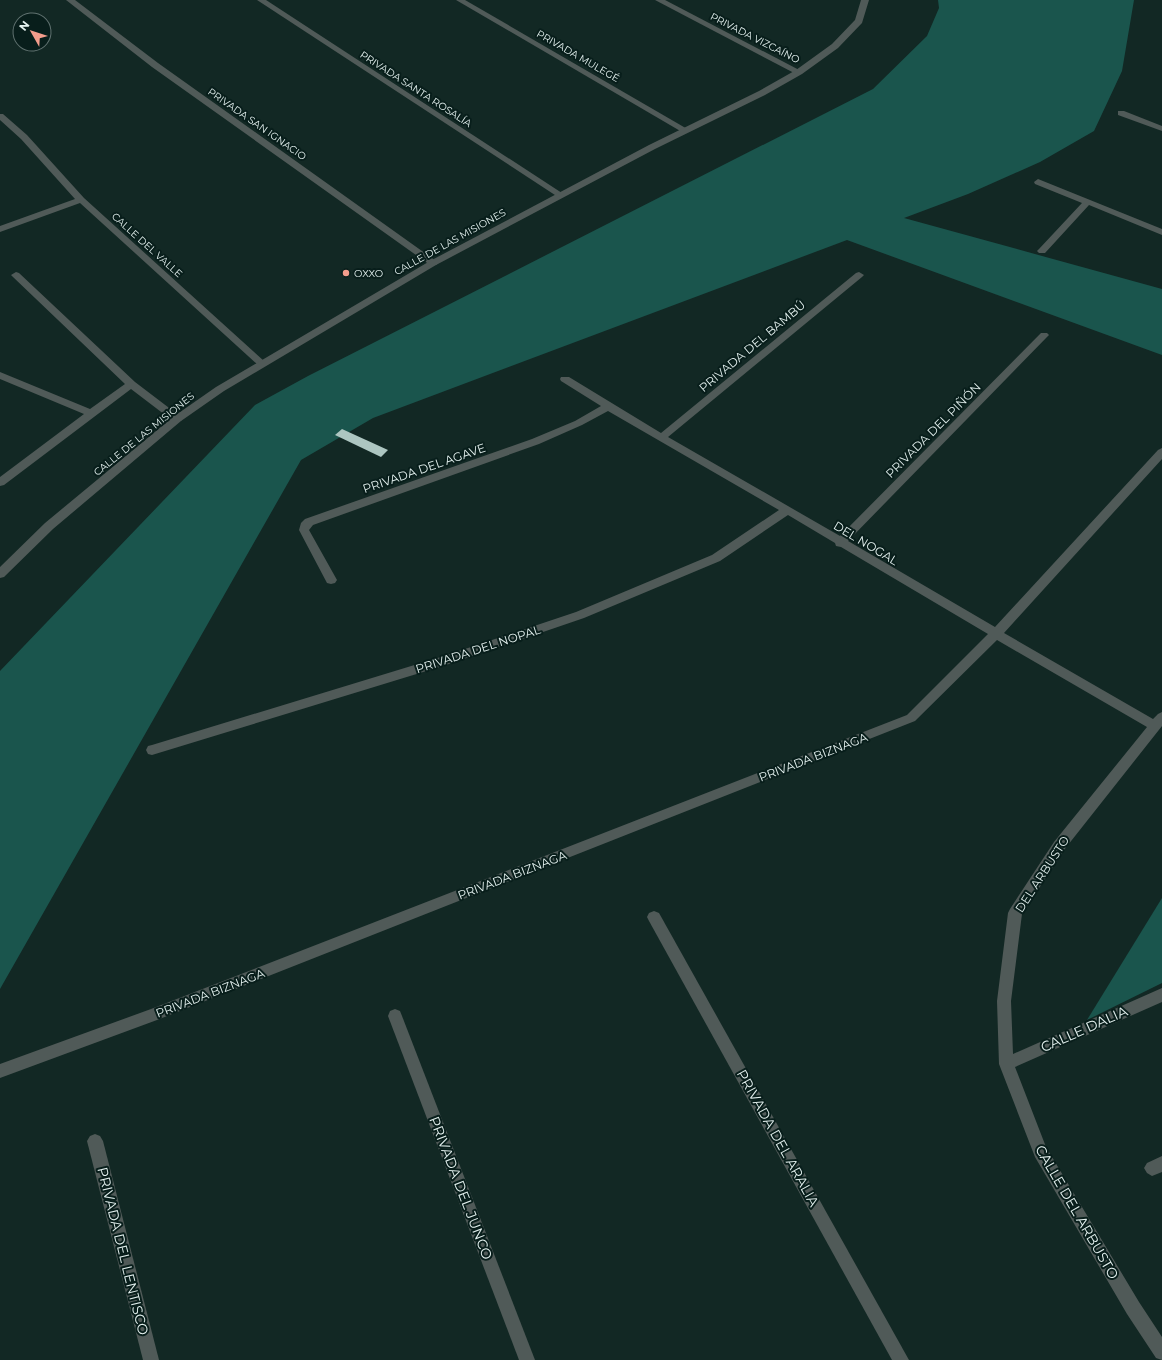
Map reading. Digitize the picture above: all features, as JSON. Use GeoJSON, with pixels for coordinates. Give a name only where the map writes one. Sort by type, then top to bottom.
{"type":"FeatureCollection","features":[{"type":"Feature","properties":{"kind":"street","name":"PRIVADA SAN IGNACIO"},"geometry":{"type":"LineString","coordinates":[[70,0],[155,65],[433,263]]}},
{"type":"Feature","properties":{"kind":"street","name":"PRIVADA SANTA ROSALÍA"},"geometry":{"type":"LineString","coordinates":[[260,0],[561,195]]}},
{"type":"Feature","properties":{"kind":"street","name":"PRIVADA MULEGÉ"},"geometry":{"type":"LineString","coordinates":[[460,0],[685,130]]}},
{"type":"Feature","properties":{"kind":"street","name":"PRIVADA VIZCAÍNO"},"geometry":{"type":"LineString","coordinates":[[659,0],[799,72]]}},
{"type":"Feature","properties":{"kind":"street","name":"CALLE DE LAS MISIONES"},"geometry":{"type":"LineString","coordinates":[[0,574],[49,526],[177,419],[220,389],[433,263],[685,130],[762,93],[799,72],[835,46],[858,21],[865,0]]}},
{"type":"Feature","properties":{"kind":"street"},"geometry":{"type":"LineString","coordinates":[[1121,113],[1162,128]]}},
{"type":"Feature","properties":{"kind":"street","name":"CALLE DEL VALLE"},"geometry":{"type":"LineString","coordinates":[[0,116],[24,137],[80,200],[262,363]]}},
{"type":"Feature","properties":{"kind":"street"},"geometry":{"type":"LineString","coordinates":[[1038,182],[1162,232]]}},
{"type":"Feature","properties":{"kind":"street"},"geometry":{"type":"LineString","coordinates":[[0,229],[80,200]]}},
{"type":"Feature","properties":{"kind":"street"},"geometry":{"type":"LineString","coordinates":[[1042,250],[1087,202]]}},
{"type":"Feature","properties":{"kind":"street"},"geometry":{"type":"LineString","coordinates":[[16,275],[131,384],[177,419]]}},
{"type":"Feature","properties":{"kind":"street","name":"PRIVADA DEL BAMBÚ"},"geometry":{"type":"LineString","coordinates":[[661,438],[858,275]]}},
{"type":"Feature","properties":{"kind":"street","name":"PRIVADA DEL PIÑÓN"},"geometry":{"type":"LineString","coordinates":[[840,543],[1044,335]]}},
{"type":"Feature","properties":{"kind":"street"},"geometry":{"type":"LineString","coordinates":[[0,376],[90,413]]}},
{"type":"Feature","properties":{"kind":"street","name":"DEL NOGAL"},"geometry":{"type":"LineString","coordinates":[[565,380],[607,407],[787,510],[840,543],[996,634],[1158,722]]}},
{"type":"Feature","properties":{"kind":"street"},"geometry":{"type":"LineString","coordinates":[[0,482],[90,413],[131,384]]}},
{"type":"Feature","properties":{"kind":"street","name":"PRIVADA DEL AGAVE"},"geometry":{"type":"LineString","coordinates":[[331,580],[304,530],[305,526],[309,522],[567,430],[607,407]]}},
{"type":"Feature","properties":{"kind":"street","name":"PRIVADA BIZNAGA"},"geometry":{"type":"LineString","coordinates":[[0,1071],[152,1015],[911,718],[996,634],[1162,452]]}},
{"type":"Feature","properties":{"kind":"street","name":"PRIVADA DEL NOPAL"},"geometry":{"type":"LineString","coordinates":[[152,750],[446,660],[580,615],[716,558],[787,510]]}},
{"type":"Feature","properties":{"kind":"street","name":"DEL ARBUSTO"},"geometry":{"type":"LineString","coordinates":[[1006,1064],[1004,1001],[1015,913],[1059,846],[1158,722]]}},
{"type":"Feature","properties":{"kind":"street","name":"PRIVADA DEL ARALIA"},"geometry":{"type":"LineString","coordinates":[[654,916],[901,1360]]}},
{"type":"Feature","properties":{"kind":"street","name":"CALLE DALIA"},"geometry":{"type":"LineString","coordinates":[[1006,1064],[1162,995]]}},
{"type":"Feature","properties":{"kind":"street","name":"PRIVADA DEL JUNCO"},"geometry":{"type":"LineString","coordinates":[[395,1016],[528,1360]]}},
{"type":"Feature","properties":{"kind":"street","name":"CALLE DEL ARBUSTO"},"geometry":{"type":"LineString","coordinates":[[1006,1064],[1040,1152],[1133,1308],[1162,1352]]}},
{"type":"Feature","properties":{"kind":"street","name":"PRIVADA DEL LENTISCO"},"geometry":{"type":"LineString","coordinates":[[95,1141],[151,1360]]}},
{"type":"Feature","properties":{"kind":"green space"},"geometry":{"type":"Polygon","coordinates":[[[938,0],[1134,0],[1122,71],[1094,131],[1040,162],[968,194],[904,218],[1162,289],[1162,355],[847,240],[373,418],[301,460],[0,989],[0,671],[255,405],[308,376],[873,89],[927,36],[939,8],[938,0]]]}},
{"type":"Feature","properties":{"kind":"green space"},"geometry":{"type":"Polygon","coordinates":[[[1162,898],[1162,983],[1087,1020],[1162,898]]]}},
{"type":"Feature","properties":{"kind":"building"},"geometry":{"type":"Polygon","coordinates":[[[342,429],[388,450],[381,457],[335,435],[342,429]]]}},
{"type":"Feature","properties":{"kind":"place","name":"OXXO"},"geometry":{"type":"Point","coordinates":[346,273]}}]}
